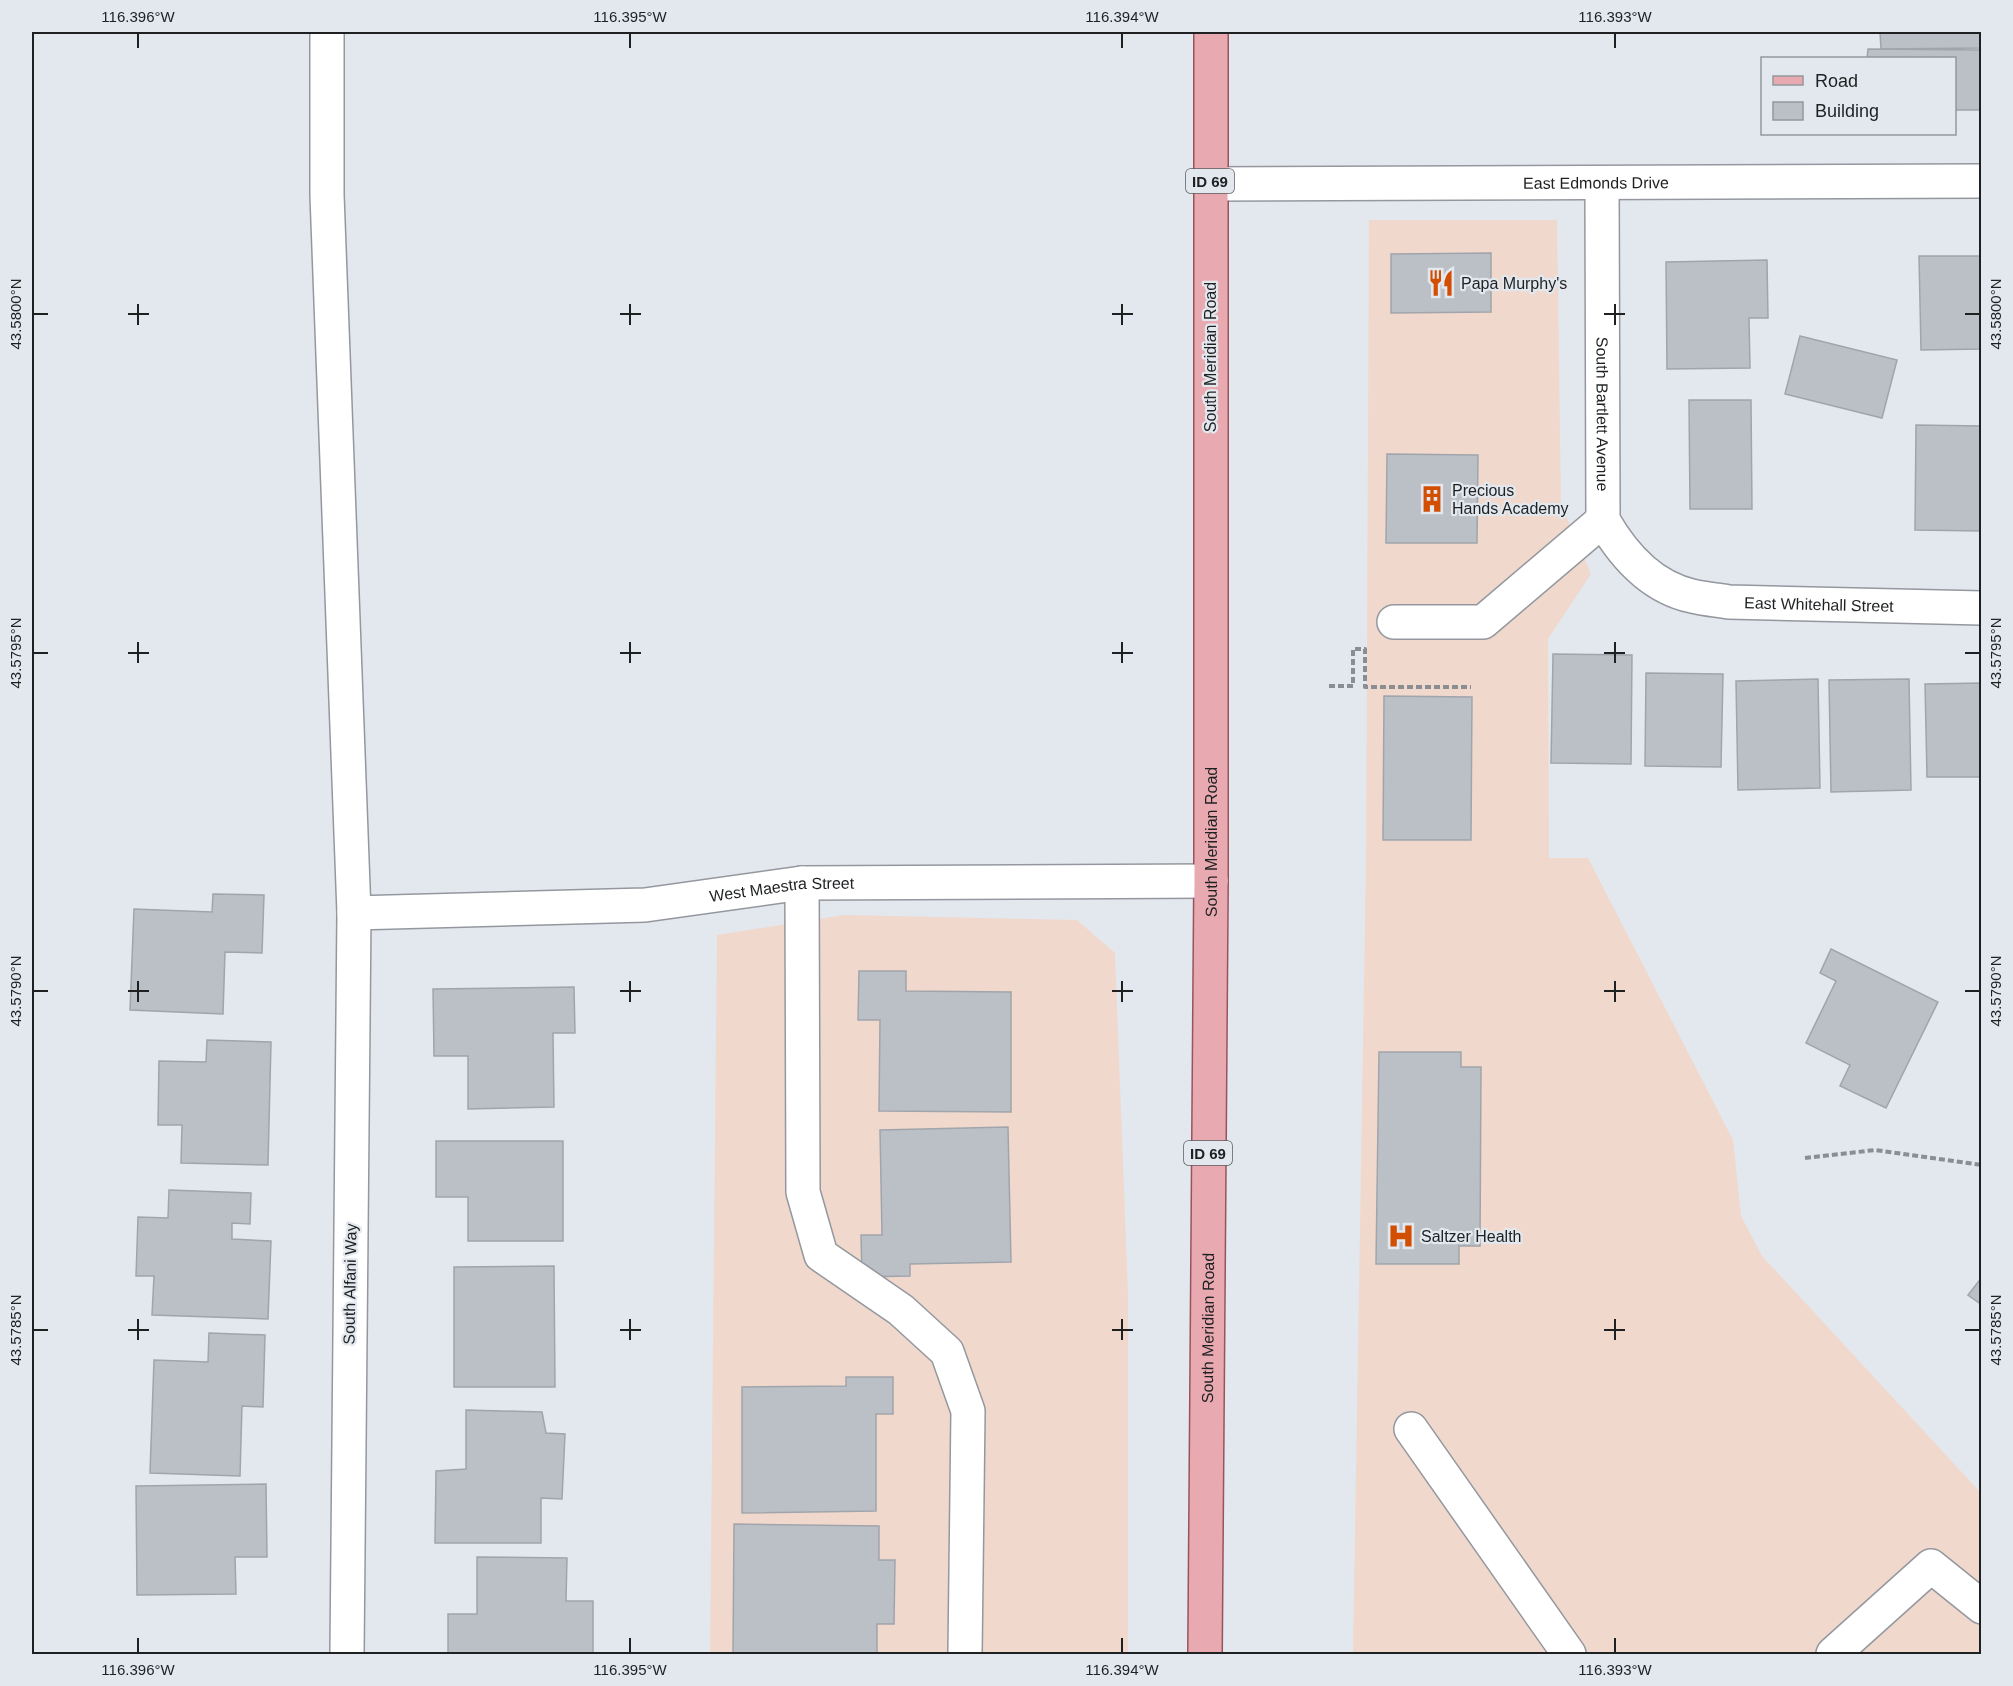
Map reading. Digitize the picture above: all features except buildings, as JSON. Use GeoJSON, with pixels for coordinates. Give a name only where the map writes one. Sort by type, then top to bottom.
{"type":"FeatureCollection","features":[{"type":"Feature","properties":{"kind":"main road","name":"South Meridian Road"},"geometry":{"type":"LineString","coordinates":[[1205,1654],[1210,881],[1211,32]]}},
{"type":"Feature","properties":{"kind":"street","name":"South Alfani Way"},"geometry":{"type":"LineString","coordinates":[[327,32],[327,195],[354,913],[347,1654]]}},
{"type":"Feature","properties":{"kind":"street","name":"East Edmonds Drive"},"geometry":{"type":"LineString","coordinates":[[1210,184],[1982,181]]}},
{"type":"Feature","properties":{"kind":"street","name":"South Bartlett Avenue"},"geometry":{"type":"LineString","coordinates":[[1602,183],[1603,520],[1618,546],[1660,585]]}},
{"type":"Feature","properties":{"kind":"street"},"geometry":{"type":"LineString","coordinates":[[1394,622],[1483,622],[1603,520]]}},
{"type":"Feature","properties":{"kind":"street","name":"East Whitehall Street"},"geometry":{"type":"LineString","coordinates":[[1660,585],[1690,596],[1729,602],[1982,608]]}},
{"type":"Feature","properties":{"kind":"street","name":"West Maestra Street"},"geometry":{"type":"LineString","coordinates":[[354,913],[645,905],[802,883],[1210,881]]}},
{"type":"Feature","properties":{"kind":"street"},"geometry":{"type":"LineString","coordinates":[[802,883],[804,1192],[821,1256],[901,1310],[947,1352],[968,1411],[965,1654]]}},
{"type":"Feature","properties":{"kind":"street"},"geometry":{"type":"LineString","coordinates":[[1411,1430],[1569,1654]]}},
{"type":"Feature","properties":{"kind":"street"},"geometry":{"type":"LineString","coordinates":[[1833,1654],[1931,1566],[1982,1607]]}},
{"type":"Feature","properties":{"kind":"path"},"geometry":{"type":"LineString","coordinates":[[1329,686],[1353,686],[1353,649],[1365,649],[1365,687],[1471,687]]}},
{"type":"Feature","properties":{"kind":"path"},"geometry":{"type":"LineString","coordinates":[[1804,1158],[1875,1150],[1982,1165]]}},
{"type":"Feature","properties":{"kind":"shaded area"},"geometry":{"type":"Polygon","coordinates":[[[1369,220],[1557,220],[1561,504],[1591,574],[1548,639],[1549,858],[1588,858],[1733,1140],[1741,1216],[1762,1256],[1981,1493],[1981,1654],[1353,1654],[1366,862],[1369,220]]]}},
{"type":"Feature","properties":{"kind":"shaded area"},"geometry":{"type":"Polygon","coordinates":[[[844,915],[1077,920],[1115,953],[1128,1296],[1128,1654],[710,1654],[717,935],[844,915]]]}},
{"type":"Feature","properties":{"kind":"place","name":"Papa Murphy's"},"geometry":{"type":"Point","coordinates":[1441,283]}},
{"type":"Feature","properties":{"kind":"place","name":"Precious Hands Academy"},"geometry":{"type":"Point","coordinates":[1432,499]}},
{"type":"Feature","properties":{"kind":"place","name":"Saltzer Health"},"geometry":{"type":"Point","coordinates":[1401,1236]}}]}
